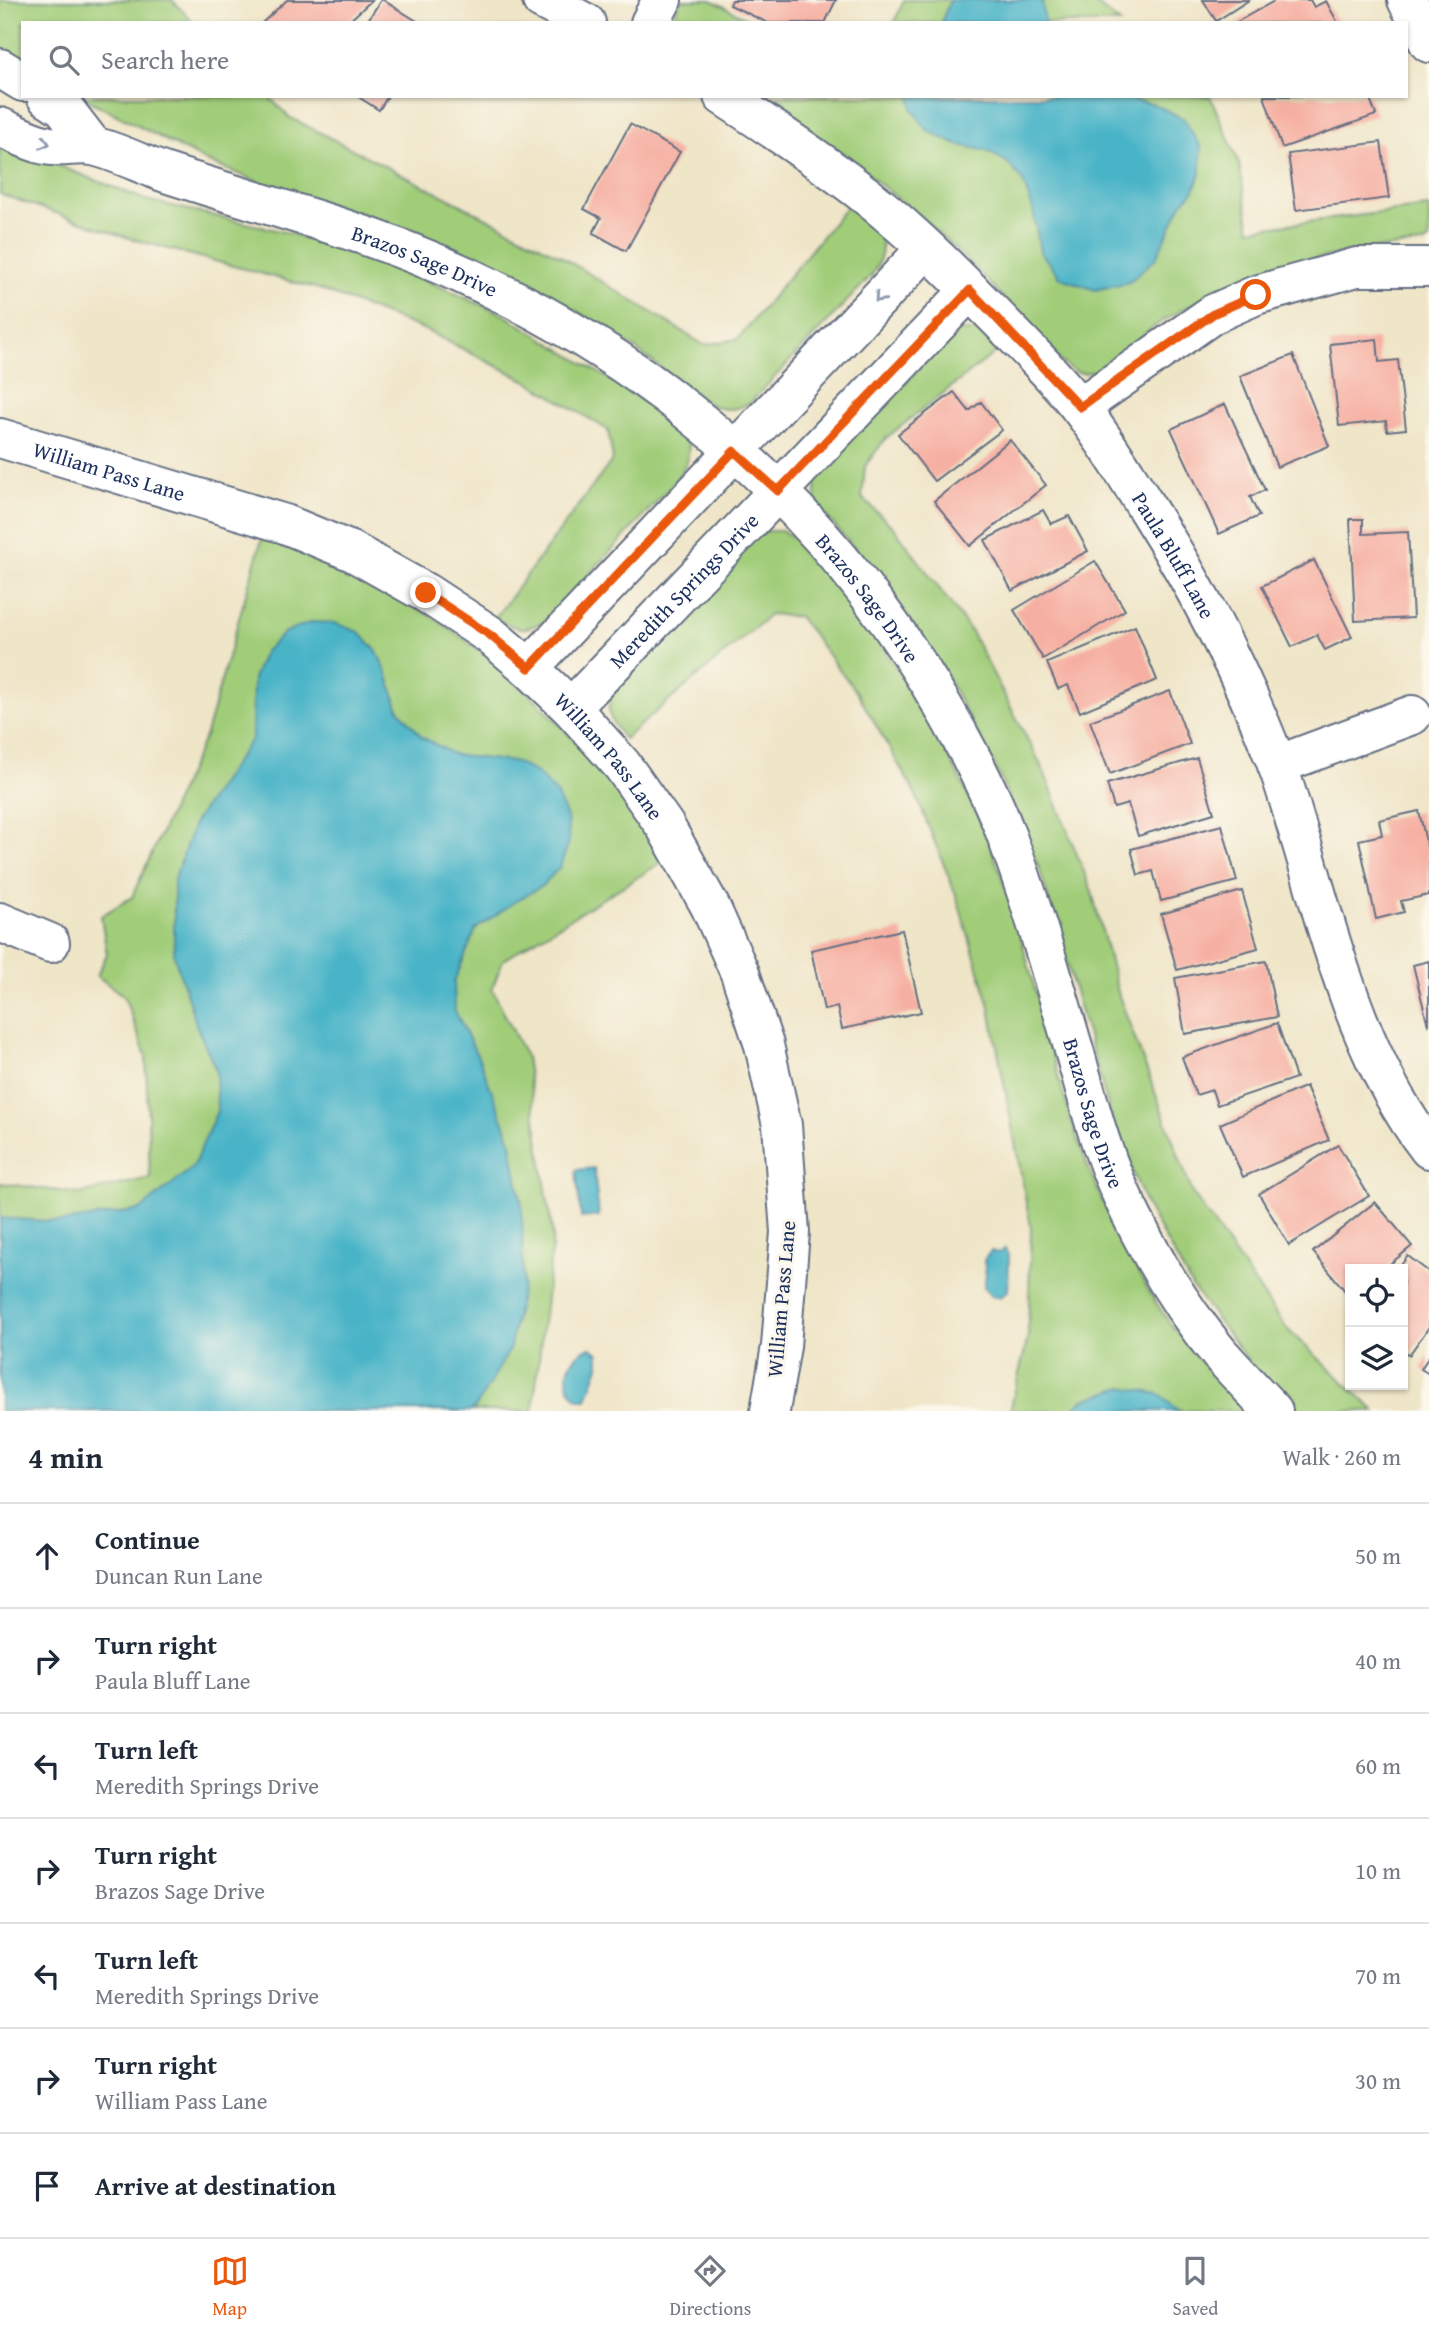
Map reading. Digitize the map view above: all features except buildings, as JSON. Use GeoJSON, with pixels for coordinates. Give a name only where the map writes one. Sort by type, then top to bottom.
{"type":"FeatureCollection","features":[{"type":"Feature","properties":{"kind":"street"},"geometry":{"type":"LineString","coordinates":[[542,0],[582,21]]}},
{"type":"Feature","properties":{"kind":"street"},"geometry":{"type":"LineString","coordinates":[[651,21],[662,0]]}},
{"type":"Feature","properties":{"kind":"street"},"geometry":{"type":"LineString","coordinates":[[1407,0],[1429,43]]}},
{"type":"Feature","properties":{"kind":"street"},"geometry":{"type":"LineString","coordinates":[[0,68],[21,81]]}},
{"type":"Feature","properties":{"kind":"street"},"geometry":{"type":"LineString","coordinates":[[49,98],[63,107],[93,146]]}},
{"type":"Feature","properties":{"kind":"street","name":"Paula Bluff Lane"},"geometry":{"type":"LineString","coordinates":[[726,98],[782,134],[869,198],[970,290],[1080,407],[1170,544],[1220,633],[1278,765],[1351,1003],[1376,1061],[1429,1149]]}},
{"type":"Feature","properties":{"kind":"street","name":"Brazos Sage Drive"},"geometry":{"type":"LineString","coordinates":[[0,127],[46,146],[93,146],[144,166],[334,225],[432,260],[514,299],[600,348],[662,390],[778,491],[816,530],[871,596],[922,669],[966,748],[1004,829],[1032,906],[1090,1107],[1118,1186],[1161,1272],[1217,1350],[1273,1411]]}},
{"type":"Feature","properties":{"kind":"street"},"geometry":{"type":"LineString","coordinates":[[529,668],[926,249]]}},
{"type":"Feature","properties":{"kind":"street"},"geometry":{"type":"LineString","coordinates":[[1080,407],[1213,314],[1256,295],[1357,267],[1429,267]]}},
{"type":"Feature","properties":{"kind":"street","name":"Meredith Springs Drive"},"geometry":{"type":"LineString","coordinates":[[571,708],[970,290]]}},
{"type":"Feature","properties":{"kind":"street","name":"William Pass Lane"},"geometry":{"type":"LineString","coordinates":[[0,438],[285,524],[353,552],[426,593],[490,635],[571,708],[622,765],[665,826],[710,906],[740,973],[764,1045],[782,1125],[790,1232],[781,1346],[770,1411]]}},
{"type":"Feature","properties":{"kind":"street"},"geometry":{"type":"LineString","coordinates":[[1278,765],[1412,715]]}},
{"type":"Feature","properties":{"kind":"street"},"geometry":{"type":"LineString","coordinates":[[0,922],[50,943]]}},
{"type":"Feature","properties":{"kind":"green space"},"geometry":{"type":"Polygon","coordinates":[[[0,0],[172,0],[192,21],[21,21],[21,62],[0,49],[0,0]]]}},
{"type":"Feature","properties":{"kind":"green space"},"geometry":{"type":"Polygon","coordinates":[[[681,0],[711,0],[752,21],[672,21],[681,0]]]}},
{"type":"Feature","properties":{"kind":"green space"},"geometry":{"type":"Polygon","coordinates":[[[904,0],[1091,0],[1117,21],[895,21],[904,0]]]}},
{"type":"Feature","properties":{"kind":"green space"},"geometry":{"type":"Polygon","coordinates":[[[84,98],[270,98],[289,117],[559,255],[704,345],[738,339],[847,206],[879,235],[882,252],[872,275],[750,403],[734,409],[724,409],[708,403],[630,345],[547,293],[451,247],[368,216],[264,184],[208,162],[84,98]]]}},
{"type":"Feature","properties":{"kind":"green space"},"geometry":{"type":"Polygon","coordinates":[[[763,98],[1211,98],[1239,163],[1250,229],[1429,207],[1429,240],[1424,244],[1319,258],[1256,276],[1225,288],[1161,322],[1121,355],[1099,369],[1077,372],[1059,360],[955,248],[902,202],[763,98]]]}},
{"type":"Feature","properties":{"kind":"green space"},"geometry":{"type":"Polygon","coordinates":[[[0,143],[146,200],[293,234],[391,265],[504,315],[624,388],[680,429],[689,446],[687,462],[676,481],[546,621],[526,628],[509,625],[495,618],[613,459],[608,430],[527,381],[423,329],[319,289],[132,239],[0,194],[0,143]]]}},
{"type":"Feature","properties":{"kind":"green space"},"geometry":{"type":"Polygon","coordinates":[[[955,331],[980,331],[1001,348],[886,438],[865,466],[862,498],[895,529],[970,630],[1042,767],[1092,892],[1119,996],[1193,1194],[1286,1328],[1345,1383],[1345,1390],[1352,1390],[1375,1411],[1301,1411],[1253,1367],[1193,1288],[1147,1207],[1113,1123],[1040,870],[995,766],[936,657],[878,575],[816,501],[816,480],[819,472],[955,331]]]}},
{"type":"Feature","properties":{"kind":"green space"},"geometry":{"type":"Polygon","coordinates":[[[767,531],[782,531],[796,538],[843,592],[896,668],[949,757],[979,819],[1005,887],[1070,1117],[1107,1211],[1165,1316],[1198,1358],[1246,1411],[1179,1411],[1159,1394],[1083,1400],[1071,1411],[1010,1411],[1028,1337],[1031,1228],[989,1003],[956,895],[915,793],[858,694],[799,617],[771,614],[624,739],[613,724],[609,704],[620,681],[755,537],[767,531]]]}},
{"type":"Feature","properties":{"kind":"green space"},"geometry":{"type":"Polygon","coordinates":[[[262,538],[328,562],[375,583],[422,610],[483,653],[539,703],[589,757],[627,804],[664,861],[503,960],[492,989],[526,1057],[553,1236],[533,1411],[0,1411],[0,1183],[80,1194],[150,1178],[146,1056],[124,996],[97,976],[107,954],[101,916],[132,897],[206,734],[262,538]]]}},
{"type":"Feature","properties":{"kind":"water"},"geometry":{"type":"Polygon","coordinates":[[[950,0],[1042,0],[1045,21],[942,21],[950,0]]]}},
{"type":"Feature","properties":{"kind":"water"},"geometry":{"type":"Polygon","coordinates":[[[911,98],[1124,98],[1156,105],[1184,119],[1201,147],[1201,173],[1194,190],[1181,205],[1156,258],[1129,282],[1095,290],[1061,278],[1040,252],[1033,209],[1022,180],[1007,162],[987,151],[955,144],[928,131],[912,109],[911,98]]]}},
{"type":"Feature","properties":{"kind":"water"},"geometry":{"type":"Polygon","coordinates":[[[312,622],[335,623],[359,632],[376,650],[399,710],[422,737],[455,755],[515,762],[537,773],[556,793],[567,817],[569,842],[560,867],[542,886],[476,929],[454,982],[455,1011],[480,1061],[510,1138],[522,1207],[523,1283],[509,1351],[476,1407],[470,1411],[0,1411],[0,1218],[63,1222],[140,1210],[193,1167],[217,1111],[216,1070],[197,1027],[174,955],[174,880],[195,821],[252,738],[253,678],[264,652],[285,632],[312,622]]]}},
{"type":"Feature","properties":{"kind":"water"},"geometry":{"type":"Polygon","coordinates":[[[594,1168],[599,1216],[581,1218],[576,1170],[594,1168]]]}},
{"type":"Feature","properties":{"kind":"water"},"geometry":{"type":"Polygon","coordinates":[[[1005,1249],[1009,1257],[1008,1291],[1000,1297],[991,1296],[984,1287],[984,1260],[991,1251],[998,1253],[1005,1249]]]}},
{"type":"Feature","properties":{"kind":"water"},"geometry":{"type":"Polygon","coordinates":[[[590,1347],[599,1354],[599,1366],[587,1399],[578,1399],[568,1385],[568,1370],[576,1357],[590,1347]]]}},
{"type":"Feature","properties":{"kind":"water"},"geometry":{"type":"Polygon","coordinates":[[[1123,1387],[1159,1394],[1179,1411],[1071,1411],[1083,1400],[1123,1387]]]}},
{"type":"Feature","properties":{"kind":"route"},"geometry":{"type":"LineString","coordinates":[[426,593],[490,635],[529,668],[734,451],[778,491],[970,290],[1080,407],[1213,314],[1256,295]]}}]}
